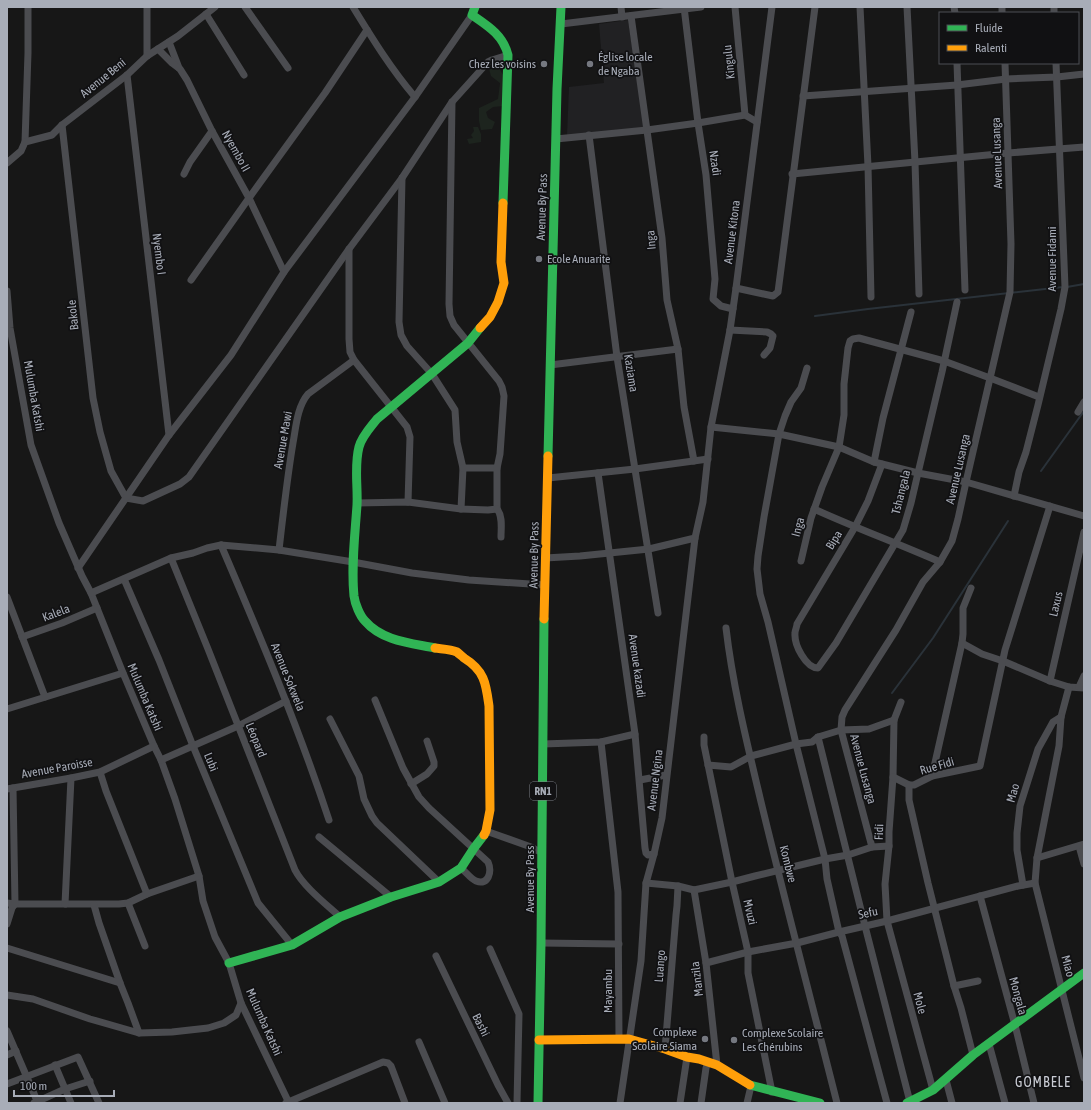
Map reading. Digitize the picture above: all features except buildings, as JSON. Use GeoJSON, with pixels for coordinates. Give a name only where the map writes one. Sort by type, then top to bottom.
{"type":"FeatureCollection","features":[{"type":"Feature","properties":{"kind":"main road","name":"Avenue By Pass"},"geometry":{"type":"LineString","coordinates":[[538,1103],[545,558],[557,89],[561,7]]}},
{"type":"Feature","properties":{"kind":"main road"},"geometry":{"type":"LineString","coordinates":[[229,963],[292,944],[340,917],[391,897],[439,882],[461,868],[486,831],[490,810],[489,714],[487,690],[483,676],[476,667],[456,652],[397,640],[375,631],[364,620],[354,598],[353,562],[357,503],[356,467],[359,447],[365,433],[377,419],[468,343],[490,317],[498,302],[504,283],[501,262],[508,55],[506,48],[493,29],[474,11]]}},
{"type":"Feature","properties":{"kind":"main road"},"geometry":{"type":"LineString","coordinates":[[909,1102],[933,1090],[974,1055],[1084,973]]}},
{"type":"Feature","properties":{"kind":"main road"},"geometry":{"type":"LineString","coordinates":[[540,1040],[629,1039],[687,1057],[699,1058],[717,1065],[751,1086],[814,1102]]}},
{"type":"Feature","properties":{"kind":"street"},"geometry":{"type":"LineString","coordinates":[[7,163],[21,151],[26,142],[28,7]]}},
{"type":"Feature","properties":{"kind":"street"},"geometry":{"type":"LineString","coordinates":[[147,7],[147,56]]}},
{"type":"Feature","properties":{"kind":"street","name":"Avenue Beni"},"geometry":{"type":"LineString","coordinates":[[26,142],[52,135],[62,125],[127,75],[147,56],[178,36],[215,7]]}},
{"type":"Feature","properties":{"kind":"street"},"geometry":{"type":"LineString","coordinates":[[245,7],[288,68]]}},
{"type":"Feature","properties":{"kind":"street"},"geometry":{"type":"LineString","coordinates":[[353,7],[400,79],[415,97]]}},
{"type":"Feature","properties":{"kind":"street"},"geometry":{"type":"LineString","coordinates":[[621,7],[622,17]]}},
{"type":"Feature","properties":{"kind":"street"},"geometry":{"type":"LineString","coordinates":[[561,24],[701,7]]}},
{"type":"Feature","properties":{"kind":"street","name":"Kingulu"},"geometry":{"type":"LineString","coordinates":[[734,7],[745,115]]}},
{"type":"Feature","properties":{"kind":"street","name":"Avenue Kitona"},"geometry":{"type":"LineString","coordinates":[[708,460],[711,427],[730,330],[736,288],[772,7]]}},
{"type":"Feature","properties":{"kind":"street"},"geometry":{"type":"LineString","coordinates":[[736,288],[773,296],[778,292],[792,174],[815,7]]}},
{"type":"Feature","properties":{"kind":"street"},"geometry":{"type":"LineString","coordinates":[[860,7],[868,166],[871,297]]}},
{"type":"Feature","properties":{"kind":"street"},"geometry":{"type":"LineString","coordinates":[[908,7],[919,294]]}},
{"type":"Feature","properties":{"kind":"street","name":"Nzadi"},"geometry":{"type":"LineString","coordinates":[[684,8],[706,175],[715,279],[713,299],[721,306],[733,309]]}},
{"type":"Feature","properties":{"kind":"street"},"geometry":{"type":"LineString","coordinates":[[78,568],[169,435],[231,356],[284,272],[415,97],[474,11]]}},
{"type":"Feature","properties":{"kind":"street"},"geometry":{"type":"LineString","coordinates":[[206,14],[244,75]]}},
{"type":"Feature","properties":{"kind":"street","name":"Inga"},"geometry":{"type":"LineString","coordinates":[[631,16],[662,238],[667,300],[678,349],[684,407],[694,461]]}},
{"type":"Feature","properties":{"kind":"street"},"geometry":{"type":"LineString","coordinates":[[191,280],[248,198],[325,93],[367,30]]}},
{"type":"Feature","properties":{"kind":"street"},"geometry":{"type":"LineString","coordinates":[[169,42],[180,69]]}},
{"type":"Feature","properties":{"kind":"street","name":"Nyembo II"},"geometry":{"type":"LineString","coordinates":[[158,49],[180,69],[187,80],[212,131],[248,198],[284,272]]}},
{"type":"Feature","properties":{"kind":"street"},"geometry":{"type":"LineString","coordinates":[[126,498],[143,501],[180,484],[189,477],[349,249],[402,178],[452,102],[488,62],[508,55]]}},
{"type":"Feature","properties":{"kind":"street"},"geometry":{"type":"LineString","coordinates":[[956,64],[965,290]]}},
{"type":"Feature","properties":{"kind":"street","name":"Avenue Lusanga"},"geometry":{"type":"LineString","coordinates":[[872,847],[842,730],[842,717],[896,630],[923,582],[940,562],[952,541],[955,531],[1010,292],[1011,244],[1005,64]]}},
{"type":"Feature","properties":{"kind":"street","name":"Avenue Fidami"},"geometry":{"type":"LineString","coordinates":[[1014,496],[1061,309],[1065,287],[1056,64]]}},
{"type":"Feature","properties":{"kind":"street"},"geometry":{"type":"LineString","coordinates":[[803,96],[1084,74]]}},
{"type":"Feature","properties":{"kind":"street","name":"Nyembo I"},"geometry":{"type":"LineString","coordinates":[[127,75],[169,435]]}},
{"type":"Feature","properties":{"kind":"street"},"geometry":{"type":"LineString","coordinates":[[452,102],[450,316],[454,325],[499,381],[502,387],[504,396],[500,454],[497,468],[497,509],[501,520],[501,537]]}},
{"type":"Feature","properties":{"kind":"street"},"geometry":{"type":"LineString","coordinates":[[556,139],[648,130],[745,115],[757,122]]}},
{"type":"Feature","properties":{"kind":"street","name":"Bakole"},"geometry":{"type":"LineString","coordinates":[[62,125],[93,398],[100,432],[111,470],[126,498]]}},
{"type":"Feature","properties":{"kind":"street"},"geometry":{"type":"LineString","coordinates":[[184,174],[190,162],[212,131]]}},
{"type":"Feature","properties":{"kind":"street","name":"Kaziama"},"geometry":{"type":"LineString","coordinates":[[589,135],[617,357],[649,549],[658,613]]}},
{"type":"Feature","properties":{"kind":"street"},"geometry":{"type":"LineString","coordinates":[[792,174],[1084,147]]}},
{"type":"Feature","properties":{"kind":"street"},"geometry":{"type":"LineString","coordinates":[[402,178],[399,322],[401,335],[407,346],[432,374],[455,410],[457,442],[463,468],[461,509]]}},
{"type":"Feature","properties":{"kind":"street"},"geometry":{"type":"LineString","coordinates":[[349,249],[350,352],[354,360],[407,427],[410,437],[408,502]]}},
{"type":"Feature","properties":{"kind":"street","name":"Mulumba Katshi"},"geometry":{"type":"LineString","coordinates":[[7,291],[10,328],[31,446],[59,523],[78,568],[91,593],[123,673],[161,760],[199,876],[203,901],[215,937],[229,963],[241,1003],[288,1103]]}},
{"type":"Feature","properties":{"kind":"street","name":"Tshangala"},"geometry":{"type":"LineString","coordinates":[[818,668],[836,643],[903,530],[911,503],[957,302]]}},
{"type":"Feature","properties":{"kind":"street"},"geometry":{"type":"LineString","coordinates":[[874,462],[883,418],[911,312]]}},
{"type":"Feature","properties":{"kind":"street"},"geometry":{"type":"LineString","coordinates":[[730,330],[767,332],[771,334],[773,336],[770,348],[764,355]]}},
{"type":"Feature","properties":{"kind":"street","name":"Inga"},"geometry":{"type":"LineString","coordinates":[[801,560],[814,509],[839,447],[844,415],[844,384],[850,341],[859,338],[901,350]]}},
{"type":"Feature","properties":{"kind":"street"},"geometry":{"type":"LineString","coordinates":[[550,365],[678,349]]}},
{"type":"Feature","properties":{"kind":"street"},"geometry":{"type":"LineString","coordinates":[[901,350],[944,361],[1039,397]]}},
{"type":"Feature","properties":{"kind":"street","name":"Avenue Mawi"},"geometry":{"type":"LineString","coordinates":[[280,550],[287,477],[297,418],[301,405],[308,394],[354,360]]}},
{"type":"Feature","properties":{"kind":"street"},"geometry":{"type":"LineString","coordinates":[[807,368],[801,388],[791,402],[779,434],[764,517],[757,569],[760,594],[825,859],[827,879],[839,932],[842,936],[887,1103]]}},
{"type":"Feature","properties":{"kind":"street"},"geometry":{"type":"LineString","coordinates":[[1078,412],[1084,402]]}},
{"type":"Feature","properties":{"kind":"street"},"geometry":{"type":"LineString","coordinates":[[711,427],[779,434],[839,447],[874,462],[966,482],[1084,516]]}},
{"type":"Feature","properties":{"kind":"street"},"geometry":{"type":"LineString","coordinates":[[548,478],[708,460]]}},
{"type":"Feature","properties":{"kind":"street","name":"Avenue Ngina"},"geometry":{"type":"LineString","coordinates":[[620,1103],[640,961],[646,883],[662,818],[695,538],[703,502],[708,460]]}},
{"type":"Feature","properties":{"kind":"street","name":"Bipa"},"geometry":{"type":"LineString","coordinates":[[818,668],[811,666],[800,651],[795,634],[797,624],[855,527],[868,501],[882,464]]}},
{"type":"Feature","properties":{"kind":"street"},"geometry":{"type":"LineString","coordinates":[[463,468],[497,468]]}},
{"type":"Feature","properties":{"kind":"street","name":"Avenue kazadi"},"geometry":{"type":"LineString","coordinates":[[598,473],[635,734],[645,848],[648,855],[654,854]]}},
{"type":"Feature","properties":{"kind":"street"},"geometry":{"type":"LineString","coordinates":[[357,503],[408,502],[461,509],[497,509]]}},
{"type":"Feature","properties":{"kind":"street","name":"Rue Fidi"},"geometry":{"type":"LineString","coordinates":[[974,1055],[954,986],[935,908],[909,800],[909,786],[932,776],[980,766],[1003,661],[1050,506]]}},
{"type":"Feature","properties":{"kind":"street"},"geometry":{"type":"LineString","coordinates":[[814,509],[940,562]]}},
{"type":"Feature","properties":{"kind":"street","name":"Laxus"},"geometry":{"type":"LineString","coordinates":[[1050,682],[1084,532]]}},
{"type":"Feature","properties":{"kind":"street"},"geometry":{"type":"LineString","coordinates":[[545,558],[610,554],[649,549],[695,538]]}},
{"type":"Feature","properties":{"kind":"street"},"geometry":{"type":"LineString","coordinates":[[91,593],[171,558],[207,548],[221,546],[280,550],[427,575],[470,580],[545,585]]}},
{"type":"Feature","properties":{"kind":"street","name":"Avenue Sokwela"},"geometry":{"type":"LineString","coordinates":[[221,546],[286,701],[329,820]]}},
{"type":"Feature","properties":{"kind":"street","name":"Léopard"},"geometry":{"type":"LineString","coordinates":[[171,558],[298,876],[340,917]]}},
{"type":"Feature","properties":{"kind":"street","name":"Lubi"},"geometry":{"type":"LineString","coordinates":[[124,579],[159,660],[258,903],[292,944]]}},
{"type":"Feature","properties":{"kind":"street"},"geometry":{"type":"LineString","coordinates":[[932,776],[962,643],[963,608],[971,588]]}},
{"type":"Feature","properties":{"kind":"street"},"geometry":{"type":"LineString","coordinates":[[7,597],[45,697]]}},
{"type":"Feature","properties":{"kind":"street","name":"Kalela"},"geometry":{"type":"LineString","coordinates":[[22,637],[62,623],[97,608]]}},
{"type":"Feature","properties":{"kind":"street","name":"Kombwe"},"geometry":{"type":"LineString","coordinates":[[726,628],[732,670],[751,756],[836,1103]]}},
{"type":"Feature","properties":{"kind":"street"},"geometry":{"type":"LineString","coordinates":[[962,643],[982,654],[1003,661],[1050,682],[1069,687],[1082,688],[1084,676]]}},
{"type":"Feature","properties":{"kind":"street"},"geometry":{"type":"LineString","coordinates":[[7,709],[123,673]]}},
{"type":"Feature","properties":{"kind":"street","name":"Mao"},"geometry":{"type":"LineString","coordinates":[[1035,883],[1037,858],[1059,746],[1061,717],[1069,687]]}},
{"type":"Feature","properties":{"kind":"street"},"geometry":{"type":"LineString","coordinates":[[375,700],[403,768],[419,797],[488,862],[490,867],[489,877],[480,882],[476,881],[461,868]]}},
{"type":"Feature","properties":{"kind":"street"},"geometry":{"type":"LineString","coordinates":[[161,760],[238,726],[286,701]]}},
{"type":"Feature","properties":{"kind":"street"},"geometry":{"type":"LineString","coordinates":[[708,765],[731,767],[751,756],[796,744],[812,742],[818,737],[842,730],[869,729],[894,720],[901,702]]}},
{"type":"Feature","properties":{"kind":"street","name":"Mao"},"geometry":{"type":"LineString","coordinates":[[1023,885],[1017,850],[1020,806],[1038,749],[1054,722],[1061,717]]}},
{"type":"Feature","properties":{"kind":"street"},"geometry":{"type":"LineString","coordinates":[[330,719],[359,776],[364,799],[372,816],[377,823],[439,882]]}},
{"type":"Feature","properties":{"kind":"street","name":"Fidi"},"geometry":{"type":"LineString","coordinates":[[887,921],[885,884],[890,846],[889,832],[893,777],[894,720]]}},
{"type":"Feature","properties":{"kind":"street"},"geometry":{"type":"LineString","coordinates":[[543,744],[601,742],[635,734]]}},
{"type":"Feature","properties":{"kind":"street","name":"Mvuzi"},"geometry":{"type":"LineString","coordinates":[[704,737],[708,765],[748,952],[748,974],[772,1092]]}},
{"type":"Feature","properties":{"kind":"street"},"geometry":{"type":"LineString","coordinates":[[818,737],[909,1102]]}},
{"type":"Feature","properties":{"kind":"street"},"geometry":{"type":"LineString","coordinates":[[411,784],[427,774],[434,766],[427,741]]}},
{"type":"Feature","properties":{"kind":"street","name":"Mayambu"},"geometry":{"type":"LineString","coordinates":[[601,742],[618,892],[619,1038]]}},
{"type":"Feature","properties":{"kind":"street","name":"Avenue Paroisse"},"geometry":{"type":"LineString","coordinates":[[10,788],[100,772],[154,746]]}},
{"type":"Feature","properties":{"kind":"street"},"geometry":{"type":"LineString","coordinates":[[100,772],[106,791],[147,894]]}},
{"type":"Feature","properties":{"kind":"street"},"geometry":{"type":"LineString","coordinates":[[640,780],[666,775]]}},
{"type":"Feature","properties":{"kind":"street"},"geometry":{"type":"LineString","coordinates":[[893,777],[909,786]]}},
{"type":"Feature","properties":{"kind":"street"},"geometry":{"type":"LineString","coordinates":[[65,904],[71,778]]}},
{"type":"Feature","properties":{"kind":"street"},"geometry":{"type":"LineString","coordinates":[[7,924],[12,908],[16,904],[15,849],[10,788]]}},
{"type":"Feature","properties":{"kind":"street"},"geometry":{"type":"LineString","coordinates":[[486,831],[542,853]]}},
{"type":"Feature","properties":{"kind":"street"},"geometry":{"type":"LineString","coordinates":[[319,837],[391,897]]}},
{"type":"Feature","properties":{"kind":"street"},"geometry":{"type":"LineString","coordinates":[[1037,858],[1082,845],[1084,864]]}},
{"type":"Feature","properties":{"kind":"street"},"geometry":{"type":"LineString","coordinates":[[646,883],[678,886],[694,890],[848,855],[872,847],[890,846]]}},
{"type":"Feature","properties":{"kind":"street"},"geometry":{"type":"LineString","coordinates":[[7,849],[15,849]]}},
{"type":"Feature","properties":{"kind":"street"},"geometry":{"type":"LineString","coordinates":[[7,903],[94,905],[128,903],[147,894],[199,876]]}},
{"type":"Feature","properties":{"kind":"street","name":"Sefu"},"geometry":{"type":"LineString","coordinates":[[706,963],[748,952],[797,943],[1035,883]]}},
{"type":"Feature","properties":{"kind":"street","name":"Miao"},"geometry":{"type":"LineString","coordinates":[[1035,883],[1084,1078]]}},
{"type":"Feature","properties":{"kind":"street","name":"Luango"},"geometry":{"type":"LineString","coordinates":[[665,1049],[678,886]]}},
{"type":"Feature","properties":{"kind":"street","name":"Manzila"},"geometry":{"type":"LineString","coordinates":[[694,890],[706,963],[717,1065]]}},
{"type":"Feature","properties":{"kind":"street","name":"Mongala"},"geometry":{"type":"LineString","coordinates":[[980,896],[1015,1025],[1034,1103]]}},
{"type":"Feature","properties":{"kind":"street"},"geometry":{"type":"LineString","coordinates":[[128,903],[145,946]]}},
{"type":"Feature","properties":{"kind":"street"},"geometry":{"type":"LineString","coordinates":[[94,905],[120,983],[139,1033]]}},
{"type":"Feature","properties":{"kind":"street","name":"Mole"},"geometry":{"type":"LineString","coordinates":[[887,921],[933,1090]]}},
{"type":"Feature","properties":{"kind":"street"},"geometry":{"type":"LineString","coordinates":[[541,943],[619,944]]}},
{"type":"Feature","properties":{"kind":"street"},"geometry":{"type":"LineString","coordinates":[[7,948],[120,983]]}},
{"type":"Feature","properties":{"kind":"street"},"geometry":{"type":"LineString","coordinates":[[490,949],[519,1014],[517,1103]]}},
{"type":"Feature","properties":{"kind":"street","name":"Bashi"},"geometry":{"type":"LineString","coordinates":[[436,956],[508,1103]]}},
{"type":"Feature","properties":{"kind":"street"},"geometry":{"type":"LineString","coordinates":[[954,986],[978,981]]}},
{"type":"Feature","properties":{"kind":"street"},"geometry":{"type":"LineString","coordinates":[[7,995],[33,999],[90,1019],[139,1033],[172,1032],[208,1028],[224,1023],[236,1015],[241,1003]]}},
{"type":"Feature","properties":{"kind":"street"},"geometry":{"type":"LineString","coordinates":[[7,1031],[37,1102],[65,1089],[90,1081]]}},
{"type":"Feature","properties":{"kind":"street"},"geometry":{"type":"LineString","coordinates":[[418,1042],[445,1103]]}},
{"type":"Feature","properties":{"kind":"street"},"geometry":{"type":"LineString","coordinates":[[989,1044],[1005,1103]]}},
{"type":"Feature","properties":{"kind":"street"},"geometry":{"type":"LineString","coordinates":[[7,1055],[16,1052]]}},
{"type":"Feature","properties":{"kind":"street"},"geometry":{"type":"LineString","coordinates":[[7,1084],[78,1057],[99,1103]]}},
{"type":"Feature","properties":{"kind":"street"},"geometry":{"type":"LineString","coordinates":[[680,1103],[687,1057]]}},
{"type":"Feature","properties":{"kind":"street"},"geometry":{"type":"LineString","coordinates":[[288,1103],[383,1062],[388,1063],[391,1066],[405,1103]]}},
{"type":"Feature","properties":{"kind":"street"},"geometry":{"type":"LineString","coordinates":[[701,1103],[708,1062]]}},
{"type":"Feature","properties":{"kind":"street"},"geometry":{"type":"LineString","coordinates":[[55,1065],[71,1103]]}},
{"type":"Feature","properties":{"kind":"street"},"geometry":{"type":"LineString","coordinates":[[946,1080],[952,1103]]}},
{"type":"Feature","properties":{"kind":"street"},"geometry":{"type":"LineString","coordinates":[[748,1103],[751,1086]]}},
{"type":"Feature","properties":{"kind":"shaded area"},"geometry":{"type":"Polygon","coordinates":[[[628,20],[645,128],[567,136],[569,87],[604,83],[599,24],[628,20]]]}},
{"type":"Feature","properties":{"kind":"shaded area"},"geometry":{"type":"Polygon","coordinates":[[[499,68],[506,80],[503,106],[493,107],[486,112],[488,118],[495,122],[492,129],[481,130],[479,108],[498,99],[500,83],[491,76],[489,69],[499,68]]]}},
{"type":"Feature","properties":{"kind":"shaded area"},"geometry":{"type":"Polygon","coordinates":[[[473,127],[478,127],[481,134],[481,142],[469,144],[467,139],[473,138],[471,135],[474,131],[473,127]]]}},
{"type":"Feature","properties":{"kind":"waterway"},"geometry":{"type":"LineString","coordinates":[[1067,287],[1084,284]]}},
{"type":"Feature","properties":{"kind":"waterway"},"geometry":{"type":"LineString","coordinates":[[815,316],[1063,287]]}},
{"type":"Feature","properties":{"kind":"waterway"},"geometry":{"type":"LineString","coordinates":[[1041,471],[1084,411]]}},
{"type":"Feature","properties":{"kind":"waterway"},"geometry":{"type":"LineString","coordinates":[[892,693],[933,638],[1008,521]]}},
{"type":"Feature","properties":{"kind":"traffic: fast"},"geometry":{"type":"LineString","coordinates":[[475,7],[472,15],[499,36],[508,55],[503,203]]}},
{"type":"Feature","properties":{"kind":"traffic: fast"},"geometry":{"type":"LineString","coordinates":[[548,456],[557,89],[561,7]]}},
{"type":"Feature","properties":{"kind":"traffic: fast"},"geometry":{"type":"LineString","coordinates":[[435,648],[407,643],[380,633],[365,621],[355,603],[353,573],[357,505],[356,469],[358,454],[362,439],[377,419],[468,343],[480,328]]}},
{"type":"Feature","properties":{"kind":"traffic: fast"},"geometry":{"type":"LineString","coordinates":[[538,1103],[544,619]]}},
{"type":"Feature","properties":{"kind":"traffic: fast"},"geometry":{"type":"LineString","coordinates":[[229,963],[292,945],[340,917],[391,897],[439,882],[461,868],[484,835]]}},
{"type":"Feature","properties":{"kind":"traffic: fast"},"geometry":{"type":"LineString","coordinates":[[907,1103],[933,1090],[973,1055],[1084,973]]}},
{"type":"Feature","properties":{"kind":"traffic: fast"},"geometry":{"type":"LineString","coordinates":[[750,1085],[820,1103]]}},
{"type":"Feature","properties":{"kind":"traffic: slow"},"geometry":{"type":"LineString","coordinates":[[480,328],[490,317],[498,302],[504,283],[501,262],[503,203]]}},
{"type":"Feature","properties":{"kind":"traffic: slow"},"geometry":{"type":"LineString","coordinates":[[544,619],[548,456]]}},
{"type":"Feature","properties":{"kind":"traffic: slow"},"geometry":{"type":"LineString","coordinates":[[435,648],[457,652],[471,663],[480,673],[487,691],[489,706],[490,810],[484,835]]}},
{"type":"Feature","properties":{"kind":"traffic: slow"},"geometry":{"type":"LineString","coordinates":[[539,1040],[629,1039],[717,1065],[750,1085]]}},
{"type":"Feature","properties":{"kind":"place","name":"Chez les voisins"},"geometry":{"type":"Point","coordinates":[544,64]}},
{"type":"Feature","properties":{"kind":"place","name":"Église locale de Ngaba"},"geometry":{"type":"Point","coordinates":[590,64]}},
{"type":"Feature","properties":{"kind":"place","name":"Ecole Anuarite"},"geometry":{"type":"Point","coordinates":[539,259]}},
{"type":"Feature","properties":{"kind":"place","name":"Complexe Scolaire Siama"},"geometry":{"type":"Point","coordinates":[705,1039]}},
{"type":"Feature","properties":{"kind":"place","name":"Complexe Scolaire Les Chérubins"},"geometry":{"type":"Point","coordinates":[734,1040]}},
{"type":"Feature","properties":{"kind":"district","name":"GOMBELE"},"geometry":{"type":"Point","coordinates":[1043,1082]}}]}
